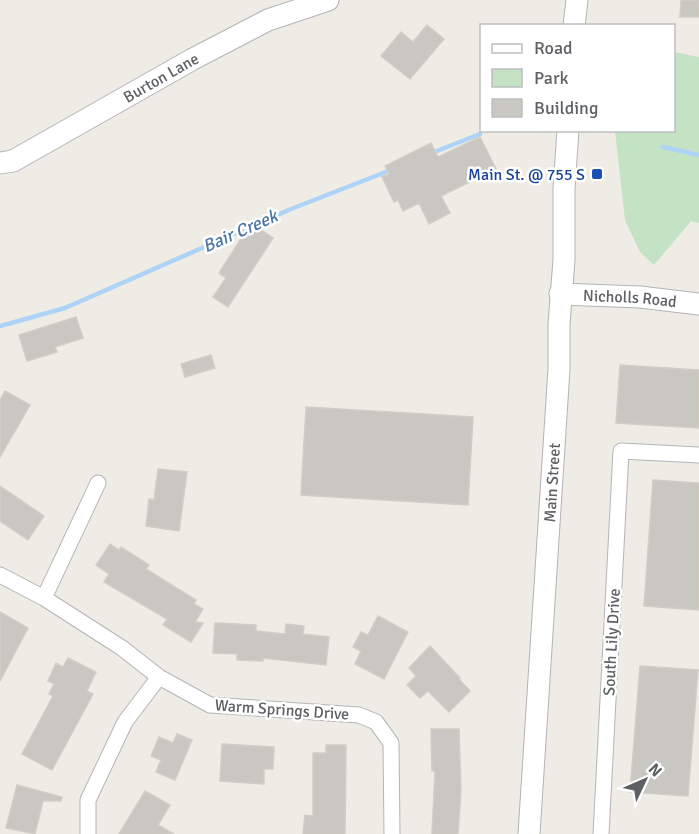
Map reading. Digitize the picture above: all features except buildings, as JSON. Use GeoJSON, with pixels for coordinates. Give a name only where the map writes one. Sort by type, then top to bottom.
{"type":"FeatureCollection","features":[{"type":"Feature","properties":{"kind":"main road","name":"Burton Lane"},"geometry":{"type":"LineString","coordinates":[[0,163],[13,161],[193,59],[268,20],[328,0]]}},
{"type":"Feature","properties":{"kind":"main road"},"geometry":{"type":"LineString","coordinates":[[574,24],[577,0]]}},
{"type":"Feature","properties":{"kind":"main road","name":"Main Street"},"geometry":{"type":"LineString","coordinates":[[529,834],[559,381],[560,294],[564,260],[564,188],[568,132]]}},
{"type":"Feature","properties":{"kind":"main road","name":"Nicholls Road"},"geometry":{"type":"LineString","coordinates":[[560,294],[640,297],[699,304]]}},
{"type":"Feature","properties":{"kind":"street","name":"South Lily Drive"},"geometry":{"type":"LineString","coordinates":[[601,834],[621,451],[699,455]]}},
{"type":"Feature","properties":{"kind":"street"},"geometry":{"type":"LineString","coordinates":[[44,598],[98,483]]}},
{"type":"Feature","properties":{"kind":"street","name":"Warm Springs Drive"},"geometry":{"type":"LineString","coordinates":[[0,575],[44,598],[122,648],[159,677],[210,705],[359,715],[376,722],[391,743],[392,834]]}},
{"type":"Feature","properties":{"kind":"street"},"geometry":{"type":"LineString","coordinates":[[88,834],[88,800],[125,722],[159,677]]}},
{"type":"Feature","properties":{"kind":"green space"},"geometry":{"type":"Polygon","coordinates":[[[675,52],[699,57],[699,223],[691,221],[654,265],[640,252],[625,220],[615,132],[675,132],[675,52]]]}},
{"type":"Feature","properties":{"kind":"waterway","name":"Bair Creek"},"geometry":{"type":"LineString","coordinates":[[432,153],[480,134]]}},
{"type":"Feature","properties":{"kind":"waterway","name":"Bair Creek"},"geometry":{"type":"LineString","coordinates":[[663,147],[699,155]]}},
{"type":"Feature","properties":{"kind":"waterway","name":"Bair Creek"},"geometry":{"type":"LineString","coordinates":[[0,326],[65,308],[291,209],[391,170]]}},
{"type":"Feature","properties":{"kind":"place","name":"Main St. @ 755 S"},"geometry":{"type":"Point","coordinates":[597,174]}}]}
